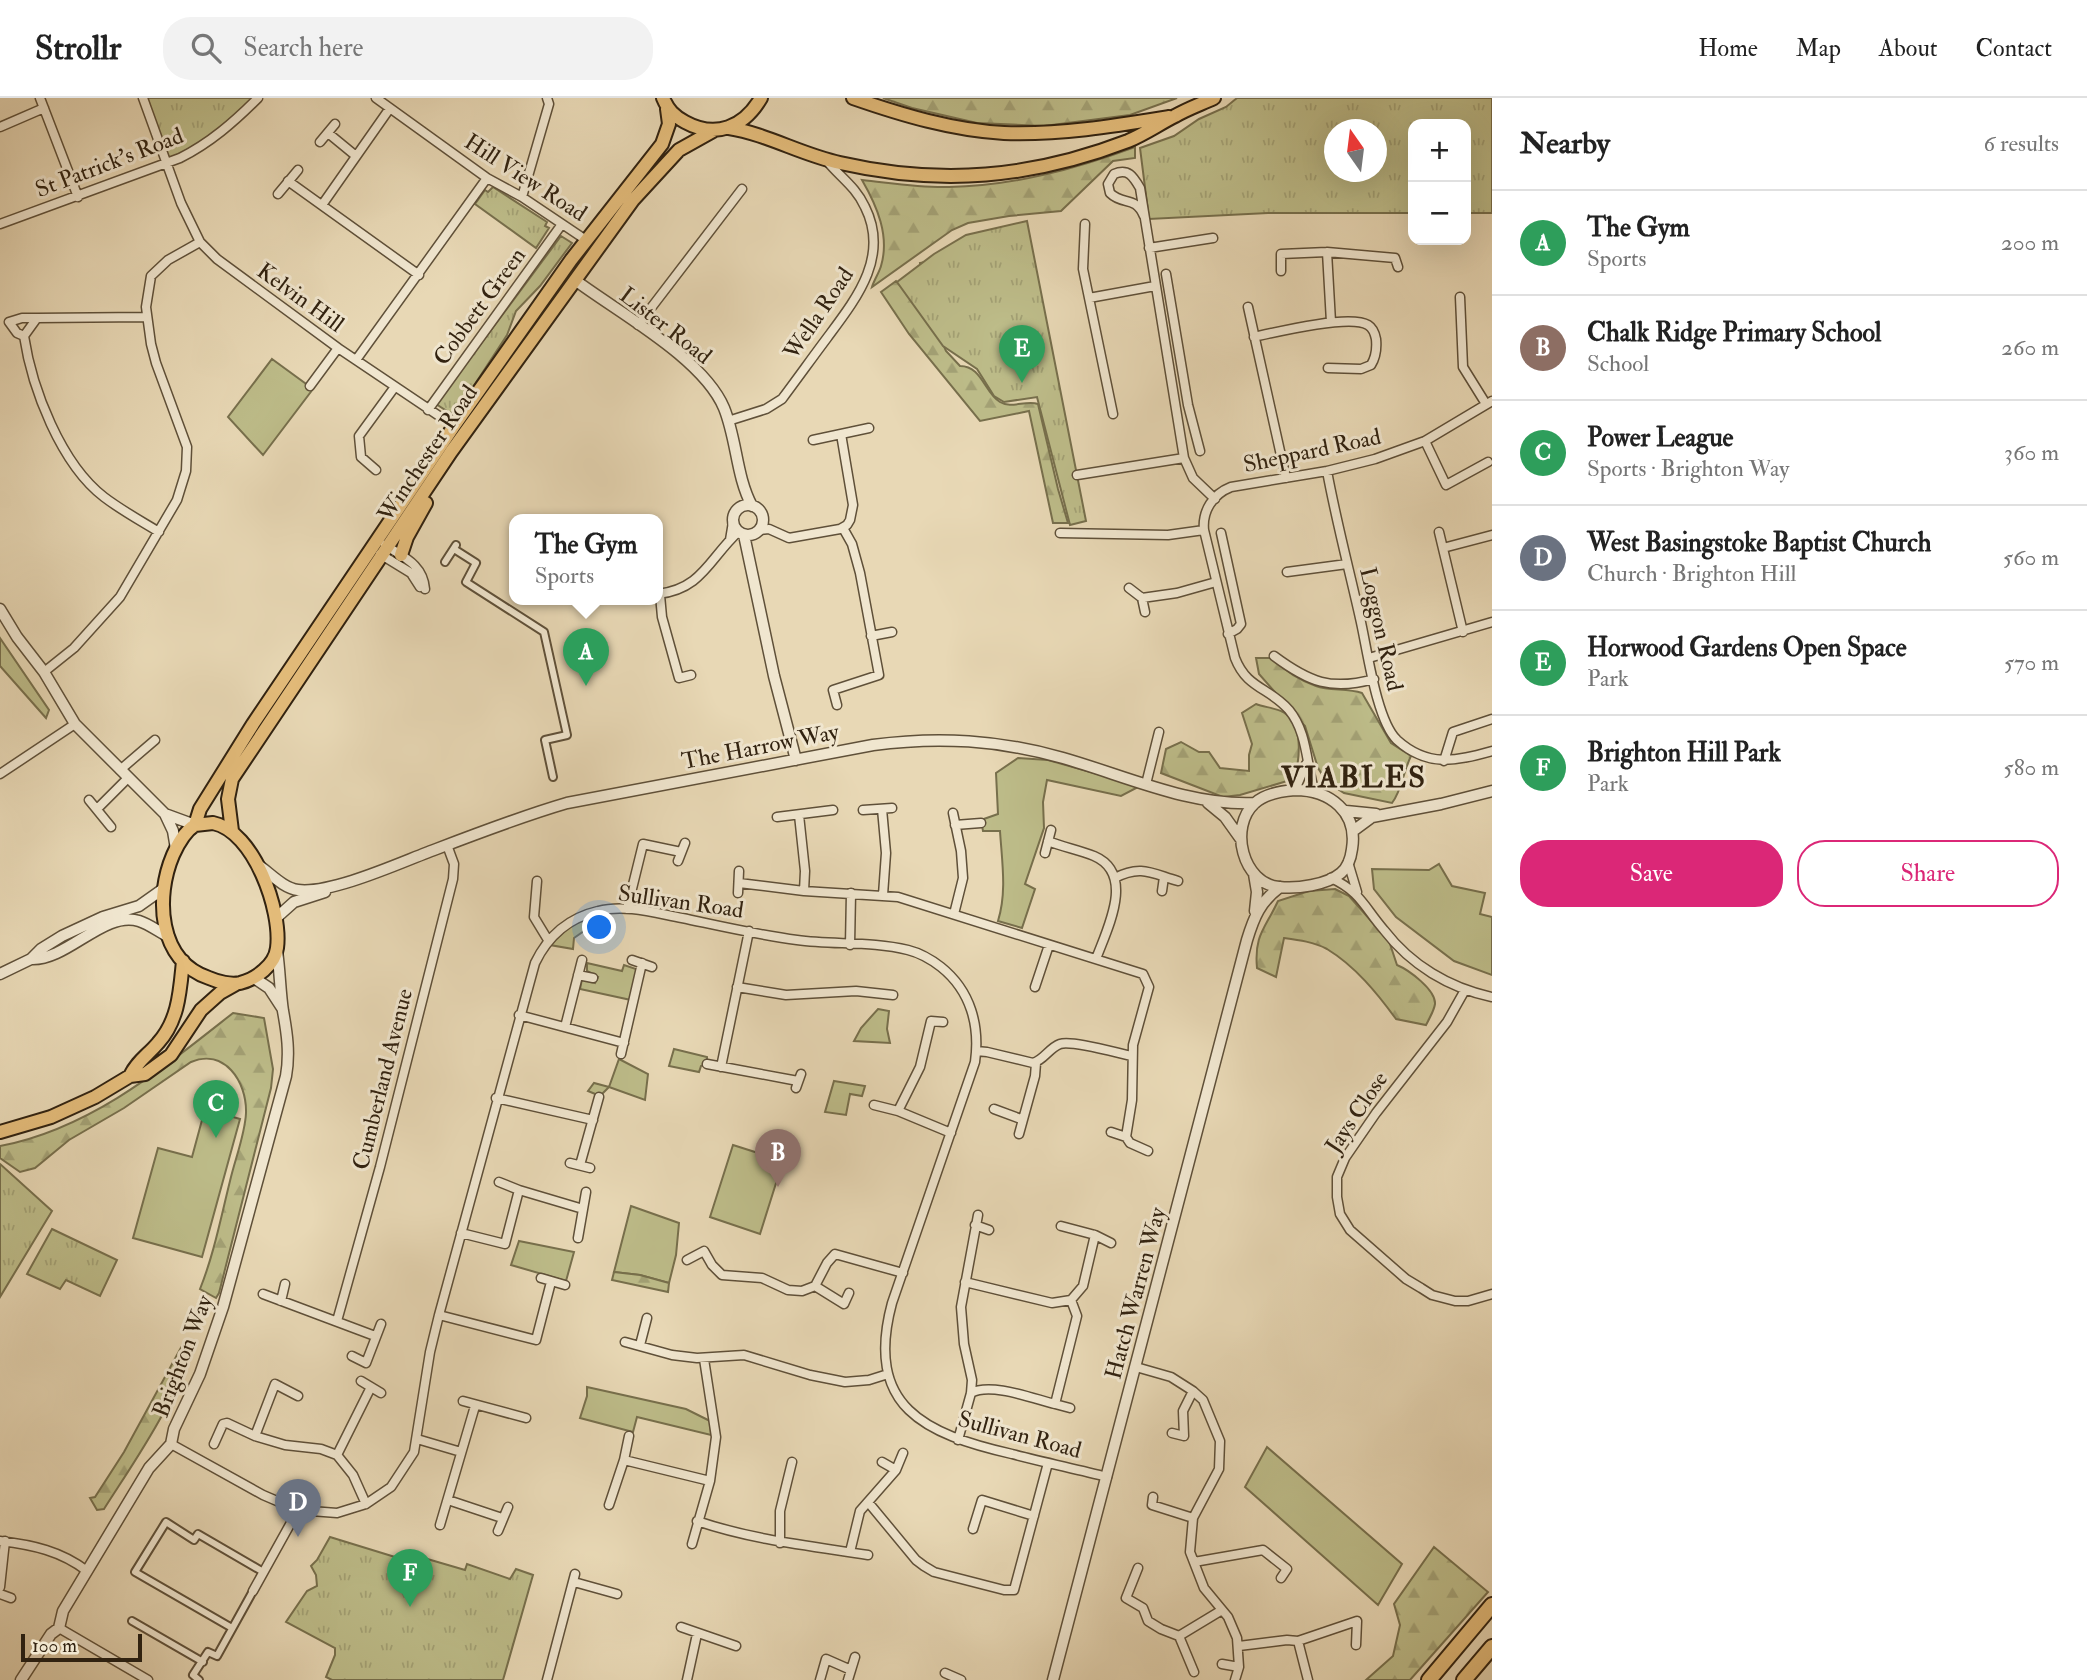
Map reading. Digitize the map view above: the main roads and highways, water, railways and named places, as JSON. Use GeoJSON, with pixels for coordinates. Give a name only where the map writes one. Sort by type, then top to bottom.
{"type":"FeatureCollection","features":[{"type":"Feature","properties":{"kind":"highway"},"geometry":{"type":"LineString","coordinates":[[1429,1680],[1492,1605]]}},
{"type":"Feature","properties":{"kind":"highway"},"geometry":{"type":"LineString","coordinates":[[1464,1680],[1492,1647]]}},
{"type":"Feature","properties":{"kind":"main road"},"geometry":{"type":"LineString","coordinates":[[729,128],[748,116],[761,98]]}},
{"type":"Feature","properties":{"kind":"main road"},"geometry":{"type":"LineString","coordinates":[[853,98],[893,112],[1003,133],[1082,131],[1175,116]]}},
{"type":"Feature","properties":{"kind":"main road"},"geometry":{"type":"LineString","coordinates":[[665,103],[695,127],[713,131],[729,128],[752,132],[780,145],[854,166],[920,177],[959,178],[1000,174],[1109,148],[1214,98]]}},
{"type":"Feature","properties":{"kind":"main road","name":"Winchester Road"},"geometry":{"type":"LineString","coordinates":[[232,831],[228,799],[232,779],[380,548],[454,426],[586,240],[662,144],[669,124],[665,103]]}},
{"type":"Feature","properties":{"kind":"main road","name":"Winchester Road"},"geometry":{"type":"LineString","coordinates":[[195,825],[200,809],[253,724],[633,200],[668,159],[694,140],[713,131]]}},
{"type":"Feature","properties":{"kind":"main road"},"geometry":{"type":"LineString","coordinates":[[401,555],[407,537],[451,452]]}},
{"type":"Feature","properties":{"kind":"main road"},"geometry":{"type":"LineString","coordinates":[[0,1132],[51,1117],[95,1097],[130,1076],[145,1074],[171,1055],[201,1010],[220,993],[254,978],[263,971],[277,950],[275,919],[268,889],[257,864],[232,831],[213,823],[195,825],[184,835],[176,849],[163,889],[162,908],[169,937],[183,961],[204,976],[236,984]]}},
{"type":"Feature","properties":{"kind":"main road"},"geometry":{"type":"LineString","coordinates":[[130,1076],[136,1063],[158,1044],[173,1020],[179,998],[183,961]]}},
{"type":"Feature","properties":{"kind":"place","name":"Horwood Gardens Open Space"},"geometry":{"type":"Point","coordinates":[1022,383]}},
{"type":"Feature","properties":{"kind":"place","name":"The Gym"},"geometry":{"type":"Point","coordinates":[586,686]}},
{"type":"Feature","properties":{"kind":"place","name":"Power League"},"geometry":{"type":"Point","coordinates":[216,1138]}},
{"type":"Feature","properties":{"kind":"place","name":"Chalk Ridge Primary School"},"geometry":{"type":"Point","coordinates":[778,1187]}},
{"type":"Feature","properties":{"kind":"place","name":"West Basingstoke Baptist Church"},"geometry":{"type":"Point","coordinates":[298,1537]}},
{"type":"Feature","properties":{"kind":"place","name":"Brighton Hill Park"},"geometry":{"type":"Point","coordinates":[410,1607]}},
{"type":"Feature","properties":{"kind":"district","name":"VIABLES"},"geometry":{"type":"Point","coordinates":[1354,777]}}]}
